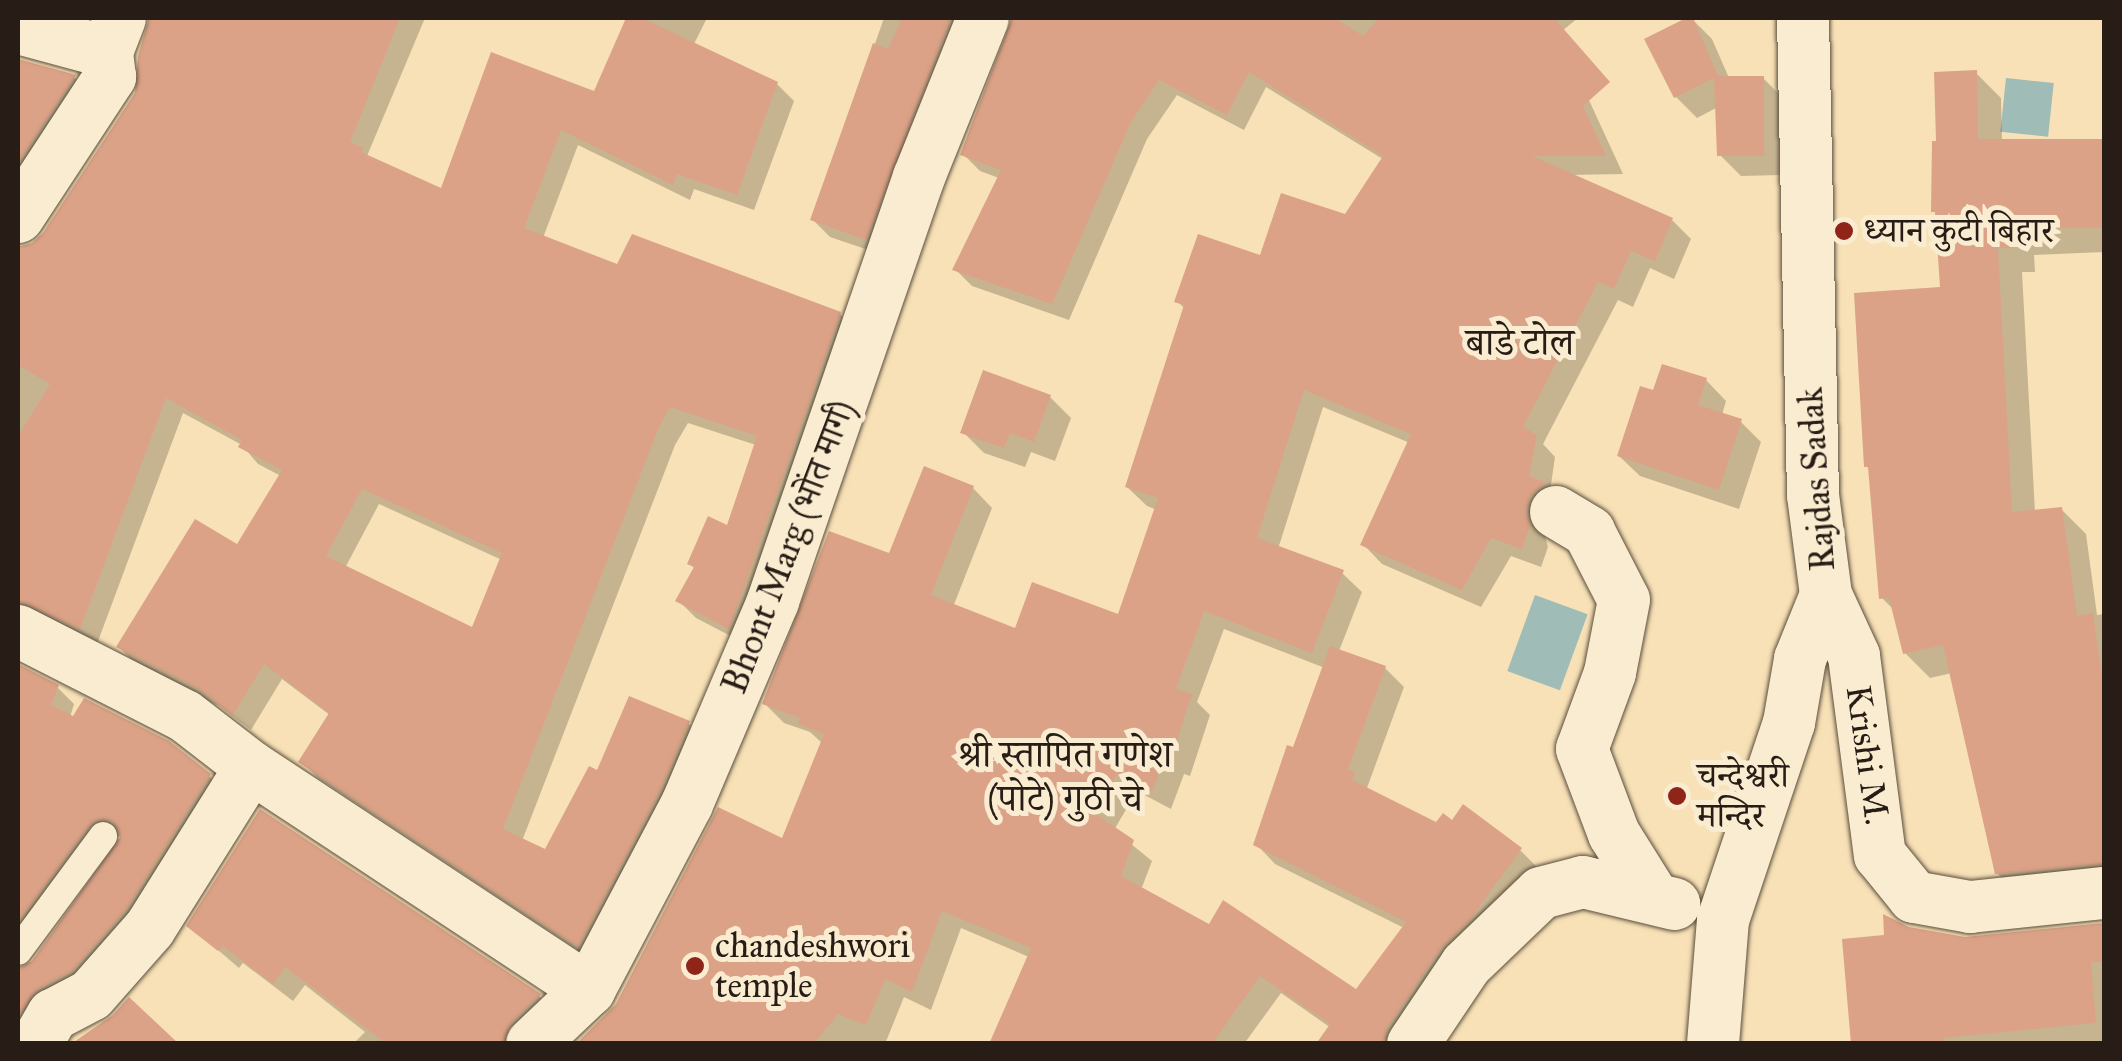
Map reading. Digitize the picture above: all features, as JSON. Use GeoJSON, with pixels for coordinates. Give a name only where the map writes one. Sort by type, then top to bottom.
{"type":"FeatureCollection","features":[{"type":"Feature","properties":{"kind":"street","name":"Bhont Marg (भाेंत मार्ग)"},"geometry":{"type":"LineString","coordinates":[[532,1044],[589,990],[687,804],[773,601],[919,178],[983,18]]}},
{"type":"Feature","properties":{"kind":"street","name":"Rajdas Sadak"},"geometry":{"type":"LineString","coordinates":[[1714,1044],[1723,920],[1788,722],[1800,659],[1826,596],[1813,495],[1803,18]]}},
{"type":"Feature","properties":{"kind":"street"},"geometry":{"type":"LineString","coordinates":[[18,28],[113,35],[110,77],[18,217]]}},
{"type":"Feature","properties":{"kind":"street"},"geometry":{"type":"LineString","coordinates":[[1556,512],[1589,532],[1624,600],[1610,673],[1582,749],[1614,834],[1654,898]]}},
{"type":"Feature","properties":{"kind":"street","name":"Krishi M."},"geometry":{"type":"LineString","coordinates":[[1826,596],[1854,656],[1880,854],[1914,897],[1970,907],[2104,893]]}},
{"type":"Feature","properties":{"kind":"street"},"geometry":{"type":"LineString","coordinates":[[18,631],[185,716],[251,767],[589,990]]}},
{"type":"Feature","properties":{"kind":"street"},"geometry":{"type":"LineString","coordinates":[[36,1044],[53,1015],[92,995],[150,928],[251,767]]}},
{"type":"Feature","properties":{"kind":"street"},"geometry":{"type":"LineString","coordinates":[[1414,1044],[1466,965],[1541,894],[1582,882],[1654,898],[1723,920]]}},
{"type":"Feature","properties":{"kind":"lane"},"geometry":{"type":"LineString","coordinates":[[18,951],[103,836]]}},
{"type":"Feature","properties":{"kind":"water"},"geometry":{"type":"Polygon","coordinates":[[[2006,78],[2054,83],[2048,137],[2000,132],[2006,78]]]}},
{"type":"Feature","properties":{"kind":"water"},"geometry":{"type":"Polygon","coordinates":[[[1535,595],[1588,614],[1560,690],[1507,671],[1535,595]]]}},
{"type":"Feature","properties":{"kind":"building"},"geometry":{"type":"Polygon","coordinates":[[[149,18],[400,18],[350,142],[363,148],[361,152],[441,188],[491,52],[594,91],[626,18],[642,18],[778,82],[737,195],[677,174],[673,185],[561,130],[524,228],[617,264],[632,234],[841,312],[729,629],[675,601],[694,567],[687,564],[708,516],[727,525],[757,436],[670,407],[659,427],[503,829],[545,849],[589,766],[597,770],[629,696],[690,721],[660,791],[578,947],[298,762],[329,713],[264,664],[233,715],[199,689],[116,647],[195,519],[237,544],[282,470],[238,447],[242,440],[166,398],[80,629],[18,601],[18,436],[50,384],[18,365],[18,247],[32,243],[43,233],[135,93],[138,56],[149,18]],[[362,489],[326,556],[472,627],[502,553],[362,489]]]}},
{"type":"Feature","properties":{"kind":"building"},"geometry":{"type":"Polygon","coordinates":[[[902,18],[951,18],[866,240],[810,220],[873,43],[888,49],[902,18]]]}},
{"type":"Feature","properties":{"kind":"building"},"geometry":{"type":"Polygon","coordinates":[[[1012,18],[1335,18],[1363,36],[1379,18],[1554,18],[1610,82],[1583,106],[1606,156],[1532,156],[1673,218],[1655,261],[1631,251],[1614,289],[1598,282],[1523,427],[1537,435],[1529,476],[1545,482],[1530,497],[1526,512],[1530,526],[1522,549],[1491,538],[1462,590],[1360,545],[1411,434],[1304,390],[1257,538],[1344,570],[1312,653],[1204,611],[1176,689],[1192,694],[1171,759],[1165,757],[1152,792],[1117,774],[1094,813],[1134,840],[1121,876],[1209,924],[1223,900],[1356,989],[1406,922],[1253,845],[1287,745],[1293,747],[1330,646],[1386,666],[1348,769],[1355,772],[1352,780],[1436,822],[1443,813],[1452,820],[1463,804],[1522,848],[1468,922],[1441,948],[1388,1027],[1383,1044],[1316,1044],[1330,1024],[1260,976],[1212,1044],[989,1044],[1031,948],[942,911],[912,992],[885,979],[866,1025],[838,1014],[814,1044],[576,1044],[616,1004],[718,807],[782,838],[824,734],[798,724],[800,718],[762,704],[829,531],[889,553],[924,466],[974,486],[931,595],[1015,628],[1032,582],[1118,614],[1158,498],[1125,487],[1184,305],[1174,302],[1198,234],[1260,255],[1281,193],[1345,214],[1383,156],[1249,72],[1227,115],[1159,80],[1131,122],[1052,304],[952,270],[1001,170],[960,155],[1012,18]]]}},
{"type":"Feature","properties":{"kind":"building"},"geometry":{"type":"Polygon","coordinates":[[[1693,18],[1718,76],[1764,76],[1764,156],[1717,156],[1714,78],[1674,98],[1644,39],[1693,18]]]}},
{"type":"Feature","properties":{"kind":"building"},"geometry":{"type":"Polygon","coordinates":[[[18,59],[76,75],[18,163],[18,59]]]}},
{"type":"Feature","properties":{"kind":"building"},"geometry":{"type":"Polygon","coordinates":[[[1977,70],[1978,139],[2104,139],[2104,228],[2024,228],[2010,231],[2011,248],[1998,248],[2012,512],[2062,507],[2077,616],[2093,613],[2104,691],[2104,864],[1995,874],[1943,645],[1903,654],[1889,598],[1879,599],[1868,467],[1864,467],[1854,293],[1940,287],[1935,212],[1931,212],[1932,141],[1936,141],[1934,72],[1977,70]]]}},
{"type":"Feature","properties":{"kind":"building"},"geometry":{"type":"Polygon","coordinates":[[[1662,364],[1707,378],[1698,405],[1742,419],[1719,490],[1617,456],[1640,386],[1653,390],[1662,364]]]}},
{"type":"Feature","properties":{"kind":"building"},"geometry":{"type":"Polygon","coordinates":[[[983,370],[1051,395],[1034,442],[1010,433],[1004,448],[960,433],[983,370]]]}},
{"type":"Feature","properties":{"kind":"building"},"geometry":{"type":"Polygon","coordinates":[[[18,664],[59,685],[51,705],[73,716],[84,698],[169,741],[211,774],[126,910],[72,971],[38,989],[18,1016],[18,968],[32,961],[120,837],[113,821],[97,820],[90,825],[18,922],[18,664]]]}},
{"type":"Feature","properties":{"kind":"building"},"geometry":{"type":"Polygon","coordinates":[[[260,809],[541,994],[511,1023],[503,1044],[387,1044],[285,967],[273,984],[223,946],[218,951],[186,926],[260,809]]]}},
{"type":"Feature","properties":{"kind":"building"},"geometry":{"type":"Polygon","coordinates":[[[1883,914],[1909,927],[1965,937],[2104,923],[2104,962],[2091,962],[2096,1023],[1944,1038],[1944,1044],[1851,1044],[1842,939],[1884,935],[1883,914]]]}},
{"type":"Feature","properties":{"kind":"building"},"geometry":{"type":"Polygon","coordinates":[[[129,997],[179,1044],[71,1044],[113,1015],[129,997]]]}},
{"type":"Feature","properties":{"kind":"place","name":"ध्यान कुटी बिहार"},"geometry":{"type":"Point","coordinates":[1844,231]}},
{"type":"Feature","properties":{"kind":"place","name":"चन्देश्वरी मन्दिर"},"geometry":{"type":"Point","coordinates":[1677,796]}},
{"type":"Feature","properties":{"kind":"place","name":"chandeshwori temple"},"geometry":{"type":"Point","coordinates":[695,966]}},
{"type":"Feature","properties":{"kind":"district","name":"बाडे टोल"},"geometry":{"type":"Point","coordinates":[1520,343]}},
{"type":"Feature","properties":{"kind":"district","name":"श्री स्तापित गणेश (पोटे) गुठी चे"},"geometry":{"type":"Point","coordinates":[1065,777]}}]}
